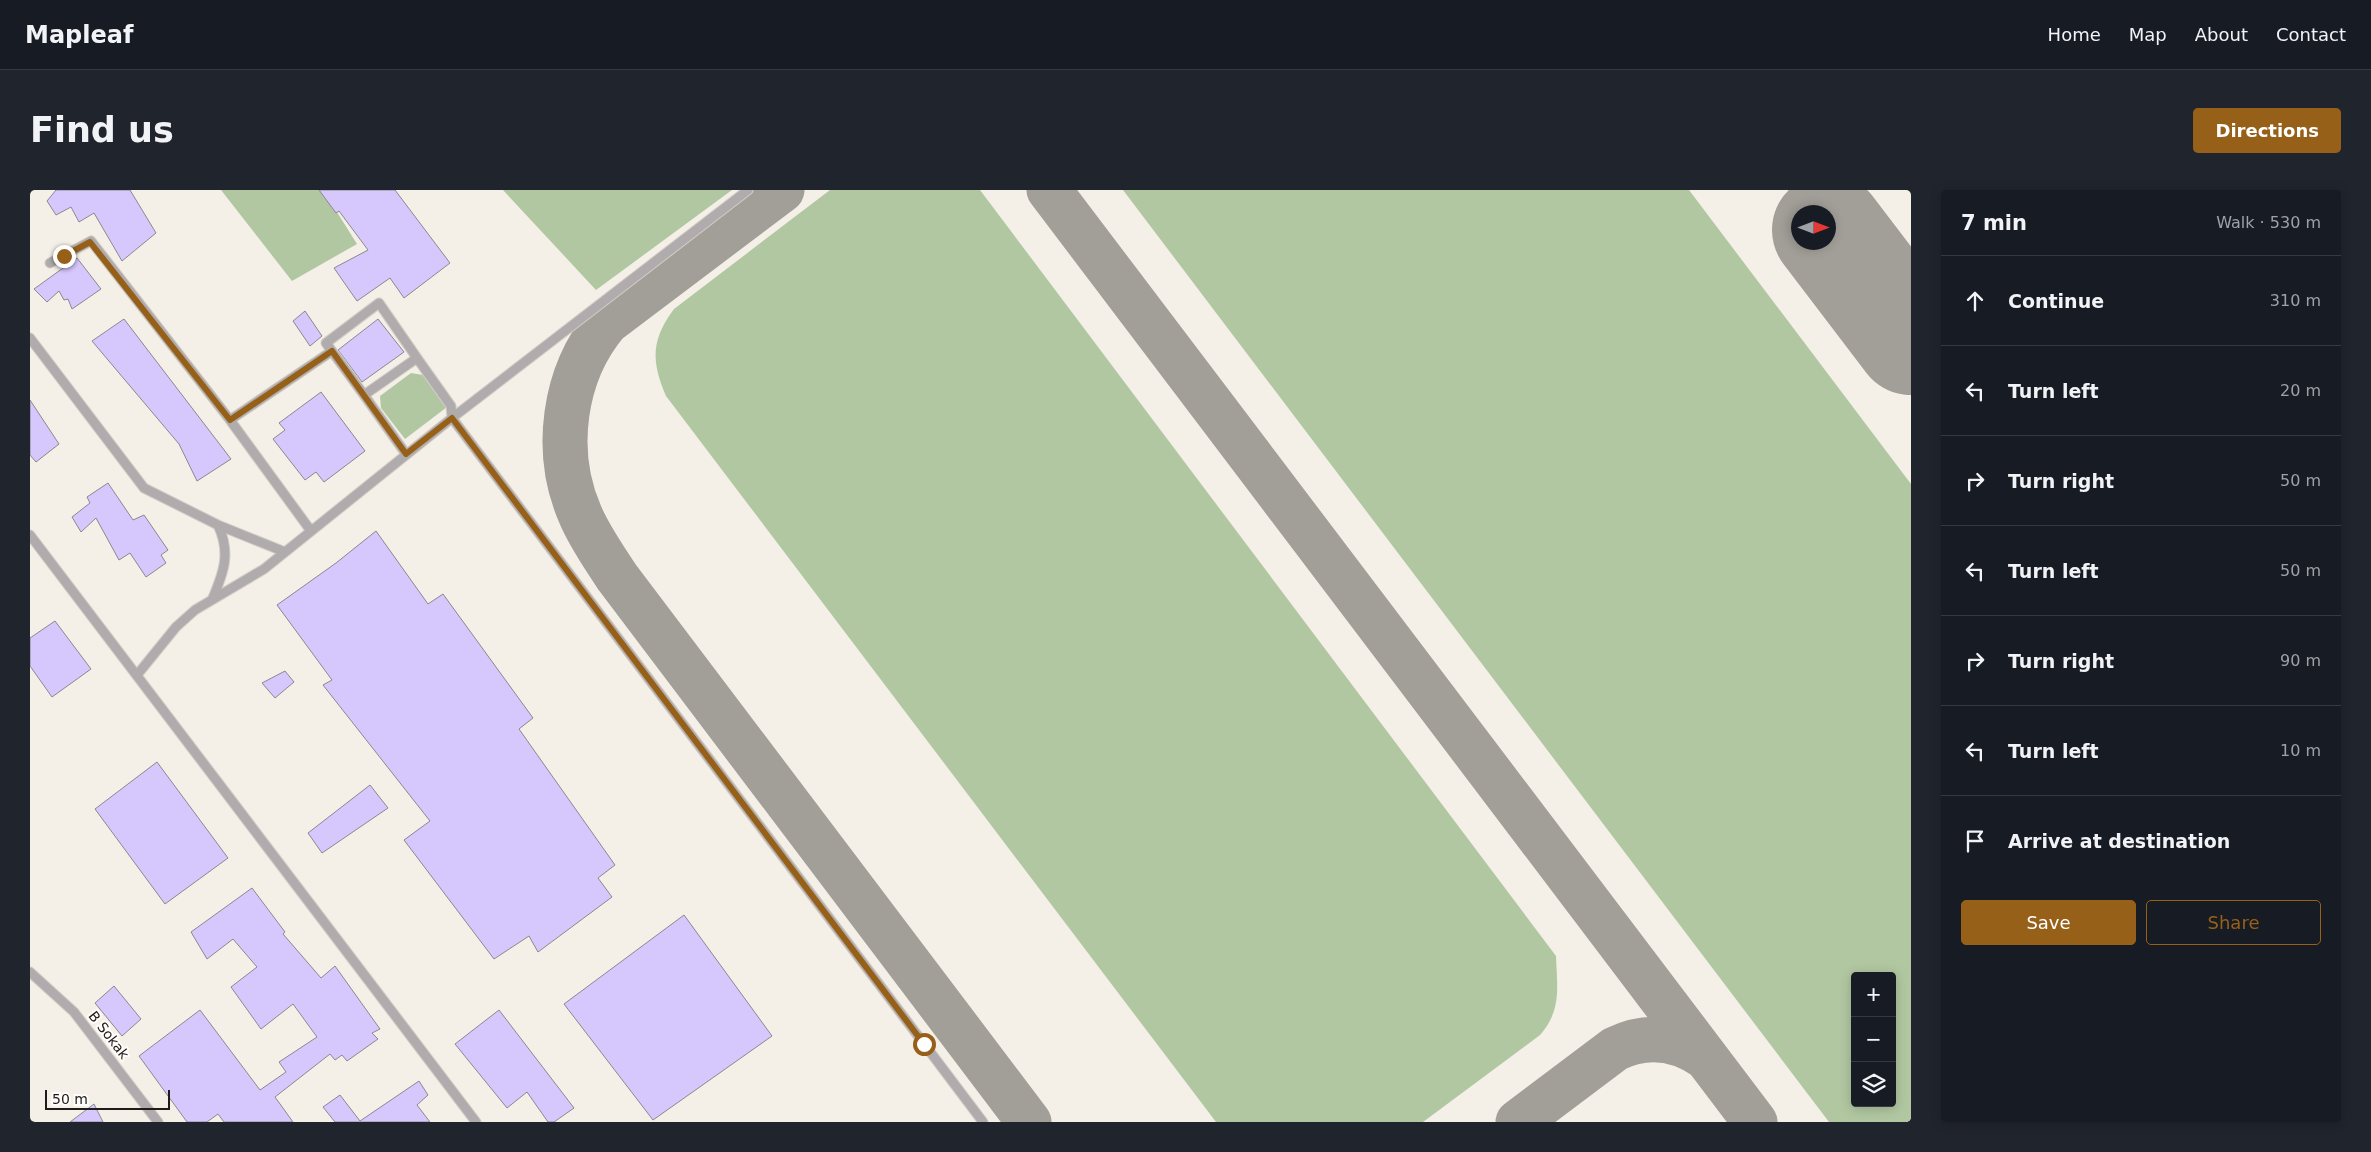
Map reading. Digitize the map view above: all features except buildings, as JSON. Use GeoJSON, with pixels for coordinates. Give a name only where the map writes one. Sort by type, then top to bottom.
{"type":"FeatureCollection","features":[{"type":"Feature","properties":{"kind":"lane"},"geometry":{"type":"LineString","coordinates":[[136,675],[176,627],[195,610],[264,569],[406,454],[748,190]]}},
{"type":"Feature","properties":{"kind":"lane"},"geometry":{"type":"LineString","coordinates":[[50,264],[90,242],[230,420],[311,531]]}},
{"type":"Feature","properties":{"kind":"lane"},"geometry":{"type":"LineString","coordinates":[[406,454],[326,343],[379,303],[451,406],[452,418],[983,1122]]}},
{"type":"Feature","properties":{"kind":"lane"},"geometry":{"type":"LineString","coordinates":[[30,338],[144,488],[218,525],[285,552]]}},
{"type":"Feature","properties":{"kind":"lane"},"geometry":{"type":"LineString","coordinates":[[230,420],[332,351]]}},
{"type":"Feature","properties":{"kind":"lane"},"geometry":{"type":"LineString","coordinates":[[364,395],[417,358]]}},
{"type":"Feature","properties":{"kind":"lane"},"geometry":{"type":"LineString","coordinates":[[212,600],[222,576],[225,557],[225,540],[218,525]]}},
{"type":"Feature","properties":{"kind":"lane"},"geometry":{"type":"LineString","coordinates":[[30,535],[476,1122]]}},
{"type":"Feature","properties":{"kind":"lane","name":"B Sokak"},"geometry":{"type":"LineString","coordinates":[[30,972],[74,1012],[158,1122]]}},
{"type":"Feature","properties":{"kind":"green space"},"geometry":{"type":"Polygon","coordinates":[[[221,190],[323,190],[357,244],[292,281],[221,190]]]}},
{"type":"Feature","properties":{"kind":"green space"},"geometry":{"type":"Polygon","coordinates":[[[503,190],[732,190],[596,290],[503,190]]]}},
{"type":"Feature","properties":{"kind":"green space"},"geometry":{"type":"Polygon","coordinates":[[[830,190],[980,190],[1556,956],[1557,998],[1552,1016],[1540,1035],[1423,1122],[1216,1122],[666,396],[658,372],[656,351],[661,331],[674,309],[830,190]]]}},
{"type":"Feature","properties":{"kind":"green space"},"geometry":{"type":"Polygon","coordinates":[[[1123,190],[1689,190],[1911,484],[1911,1122],[1829,1122],[1123,190]]]}},
{"type":"Feature","properties":{"kind":"green space"},"geometry":{"type":"Polygon","coordinates":[[[411,373],[423,375],[447,407],[405,439],[381,408],[380,396],[411,373]]]}},
{"type":"Feature","properties":{"kind":"taxiway"},"geometry":{"type":"LineString","coordinates":[[782,190],[607,322],[592,343],[580,365],[572,389],[567,414],[565,440],[572,490],[588,530],[617,577],[1029,1122]]}},
{"type":"Feature","properties":{"kind":"taxiway"},"geometry":{"type":"LineString","coordinates":[[1049,190],[1755,1122]]}},
{"type":"Feature","properties":{"kind":"taxiway"},"geometry":{"type":"LineString","coordinates":[[1518,1122],[1615,1049],[1627,1044],[1638,1041],[1661,1040],[1683,1045],[1705,1057]]}},
{"type":"Feature","properties":{"kind":"runway"},"geometry":{"type":"LineString","coordinates":[[1836,241],[1911,339]]}},
{"type":"Feature","properties":{"kind":"route"},"geometry":{"type":"LineString","coordinates":[[64,256],[90,242],[230,420],[332,351],[406,454],[452,418],[924,1044]]}}]}
